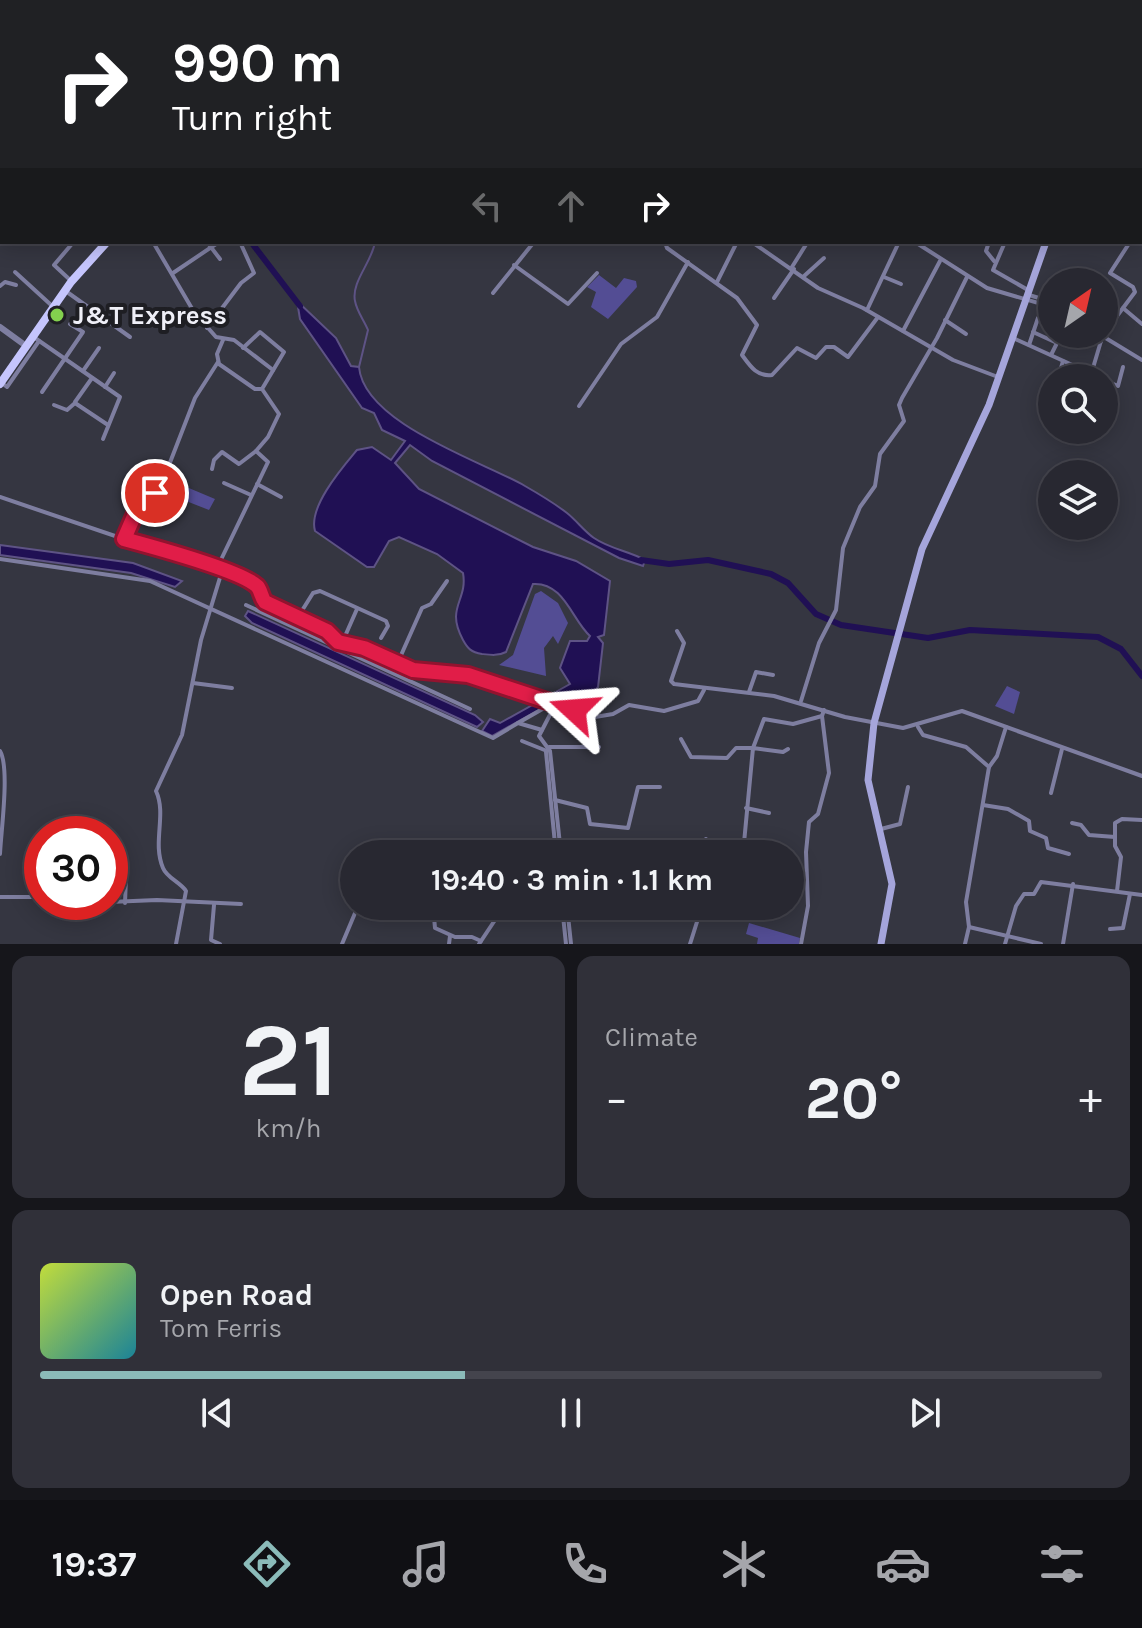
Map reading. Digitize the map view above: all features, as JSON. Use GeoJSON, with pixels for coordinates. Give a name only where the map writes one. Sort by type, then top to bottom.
{"type":"FeatureCollection","features":[{"type":"Feature","properties":{"kind":"main road"},"geometry":{"type":"LineString","coordinates":[[2,382],[22,343],[68,278],[98,244]]}},
{"type":"Feature","properties":{"kind":"main road"},"geometry":{"type":"LineString","coordinates":[[2,382],[14,371],[65,291],[105,244]]}},
{"type":"Feature","properties":{"kind":"main road"},"geometry":{"type":"LineString","coordinates":[[881,944],[892,884],[867,768],[874,723],[926,539],[1000,378],[1045,244]]}},
{"type":"Feature","properties":{"kind":"street"},"geometry":{"type":"LineString","coordinates":[[154,244],[194,312],[207,328],[223,340],[234,340],[273,370]]}},
{"type":"Feature","properties":{"kind":"street"},"geometry":{"type":"LineString","coordinates":[[173,273],[209,244],[220,259]]}},
{"type":"Feature","properties":{"kind":"street"},"geometry":{"type":"LineString","coordinates":[[207,328],[241,283],[254,273],[241,244]]}},
{"type":"Feature","properties":{"kind":"street"},"geometry":{"type":"LineString","coordinates":[[493,293],[532,244]]}},
{"type":"Feature","properties":{"kind":"street"},"geometry":{"type":"LineString","coordinates":[[666,244],[737,298],[757,325],[742,355],[752,369],[765,376],[772,375],[797,348],[816,358],[830,346],[848,357],[878,317]]}},
{"type":"Feature","properties":{"kind":"street"},"geometry":{"type":"LineString","coordinates":[[717,282],[736,244]]}},
{"type":"Feature","properties":{"kind":"street"},"geometry":{"type":"LineString","coordinates":[[755,244],[823,290],[867,310],[931,348],[1000,378]]}},
{"type":"Feature","properties":{"kind":"street"},"geometry":{"type":"LineString","coordinates":[[774,298],[806,244]]}},
{"type":"Feature","properties":{"kind":"street"},"geometry":{"type":"LineString","coordinates":[[867,310],[898,244]]}},
{"type":"Feature","properties":{"kind":"street"},"geometry":{"type":"LineString","coordinates":[[918,244],[987,288],[1038,298]]}},
{"type":"Feature","properties":{"kind":"street"},"geometry":{"type":"LineString","coordinates":[[988,244],[986,251],[994,261],[996,272],[1027,294]]}},
{"type":"Feature","properties":{"kind":"street"},"geometry":{"type":"LineString","coordinates":[[994,261],[1004,244]]}},
{"type":"Feature","properties":{"kind":"street"},"geometry":{"type":"LineString","coordinates":[[1118,314],[1135,289],[1110,273],[1129,244]]}},
{"type":"Feature","properties":{"kind":"street"},"geometry":{"type":"LineString","coordinates":[[68,278],[54,265],[71,245]]}},
{"type":"Feature","properties":{"kind":"street"},"geometry":{"type":"LineString","coordinates":[[803,277],[824,258]]}},
{"type":"Feature","properties":{"kind":"street"},"geometry":{"type":"LineString","coordinates":[[903,331],[940,261]]}},
{"type":"Feature","properties":{"kind":"street"},"geometry":{"type":"LineString","coordinates":[[579,406],[621,344],[657,317],[688,262]]}},
{"type":"Feature","properties":{"kind":"street"},"geometry":{"type":"LineString","coordinates":[[514,265],[568,304],[597,273]]}},
{"type":"Feature","properties":{"kind":"street"},"geometry":{"type":"LineString","coordinates":[[15,272],[50,304]]}},
{"type":"Feature","properties":{"kind":"street"},"geometry":{"type":"LineString","coordinates":[[884,277],[901,284]]}},
{"type":"Feature","properties":{"kind":"street"},"geometry":{"type":"LineString","coordinates":[[801,701],[834,615],[843,548],[860,507],[877,481],[880,454],[902,427],[902,398],[967,277]]}},
{"type":"Feature","properties":{"kind":"street"},"geometry":{"type":"LineString","coordinates":[[0,286],[5,282],[16,285]]}},
{"type":"Feature","properties":{"kind":"street"},"geometry":{"type":"LineString","coordinates":[[65,291],[130,337]]}},
{"type":"Feature","properties":{"kind":"street"},"geometry":{"type":"LineString","coordinates":[[1123,308],[1142,324]]}},
{"type":"Feature","properties":{"kind":"street"},"geometry":{"type":"LineString","coordinates":[[1029,345],[1038,318]]}},
{"type":"Feature","properties":{"kind":"street"},"geometry":{"type":"LineString","coordinates":[[945,320],[966,334]]}},
{"type":"Feature","properties":{"kind":"street"},"geometry":{"type":"LineString","coordinates":[[42,392],[83,332],[70,324]]}},
{"type":"Feature","properties":{"kind":"street"},"geometry":{"type":"LineString","coordinates":[[0,327],[22,343]]}},
{"type":"Feature","properties":{"kind":"street"},"geometry":{"type":"LineString","coordinates":[[243,348],[260,332],[284,352],[262,389]]}},
{"type":"Feature","properties":{"kind":"street"},"geometry":{"type":"LineString","coordinates":[[1033,332],[1038,334]]}},
{"type":"Feature","properties":{"kind":"street"},"geometry":{"type":"LineString","coordinates":[[1013,338],[1068,364]]}},
{"type":"Feature","properties":{"kind":"street"},"geometry":{"type":"LineString","coordinates":[[36,339],[120,398],[103,439]]}},
{"type":"Feature","properties":{"kind":"street"},"geometry":{"type":"LineString","coordinates":[[124,539],[138,507],[155,493],[164,478],[195,398],[218,362],[217,354],[223,340]]}},
{"type":"Feature","properties":{"kind":"street"},"geometry":{"type":"LineString","coordinates":[[1118,345],[1142,360]]}},
{"type":"Feature","properties":{"kind":"street"},"geometry":{"type":"LineString","coordinates":[[83,371],[99,348]]}},
{"type":"Feature","properties":{"kind":"street"},"geometry":{"type":"LineString","coordinates":[[1051,355],[1054,348]]}},
{"type":"Feature","properties":{"kind":"street"},"geometry":{"type":"LineString","coordinates":[[212,469],[214,460],[222,452],[239,464],[256,451],[268,437],[279,414],[262,389],[250,386],[218,362]]}},
{"type":"Feature","properties":{"kind":"street"},"geometry":{"type":"LineString","coordinates":[[1118,386],[1123,367]]}},
{"type":"Feature","properties":{"kind":"street"},"geometry":{"type":"LineString","coordinates":[[105,387],[114,373]]}},
{"type":"Feature","properties":{"kind":"street"},"geometry":{"type":"LineString","coordinates":[[54,405],[67,410],[92,378]]}},
{"type":"Feature","properties":{"kind":"street"},"geometry":{"type":"LineString","coordinates":[[75,403],[109,426]]}},
{"type":"Feature","properties":{"kind":"street"},"geometry":{"type":"LineString","coordinates":[[176,944],[185,888],[162,866],[158,836],[162,804],[156,791],[182,735],[219,569],[268,460],[256,451]]}},
{"type":"Feature","properties":{"kind":"street"},"geometry":{"type":"LineString","coordinates":[[224,483],[251,495]]}},
{"type":"Feature","properties":{"kind":"street"},"geometry":{"type":"LineString","coordinates":[[257,484],[281,497]]}},
{"type":"Feature","properties":{"kind":"street"},"geometry":{"type":"LineString","coordinates":[[0,497],[219,569],[255,585],[263,601],[327,631],[342,643],[360,646],[415,670],[468,675],[595,717],[613,714],[629,705],[664,711],[698,701],[704,690]]}},
{"type":"Feature","properties":{"kind":"street"},"geometry":{"type":"LineString","coordinates":[[0,559],[150,581],[493,738],[553,703]]}},
{"type":"Feature","properties":{"kind":"street"},"geometry":{"type":"LineString","coordinates":[[398,662],[422,608],[431,604],[447,581]]}},
{"type":"Feature","properties":{"kind":"street"},"geometry":{"type":"LineString","coordinates":[[298,617],[317,591],[386,621],[388,626],[381,638]]}},
{"type":"Feature","properties":{"kind":"street"},"geometry":{"type":"LineString","coordinates":[[246,605],[470,709]]}},
{"type":"Feature","properties":{"kind":"street"},"geometry":{"type":"LineString","coordinates":[[342,643],[357,609]]}},
{"type":"Feature","properties":{"kind":"street"},"geometry":{"type":"LineString","coordinates":[[677,631],[684,643],[671,682],[704,690],[713,687],[801,701],[824,710],[903,728],[917,727],[962,711],[1142,776]]}},
{"type":"Feature","properties":{"kind":"street"},"geometry":{"type":"LineString","coordinates":[[749,692],[756,672],[773,675]]}},
{"type":"Feature","properties":{"kind":"street"},"geometry":{"type":"LineString","coordinates":[[193,683],[232,688]]}},
{"type":"Feature","properties":{"kind":"street"},"geometry":{"type":"LineString","coordinates":[[553,703],[540,738],[548,750],[557,840]]}},
{"type":"Feature","properties":{"kind":"street"},"geometry":{"type":"LineString","coordinates":[[801,944],[808,906],[806,852],[809,822],[818,814],[829,773],[822,716],[824,710]]}},
{"type":"Feature","properties":{"kind":"street"},"geometry":{"type":"LineString","coordinates":[[744,840],[753,748],[764,719],[793,724],[822,716]]}},
{"type":"Feature","properties":{"kind":"street"},"geometry":{"type":"LineString","coordinates":[[518,723],[542,730]]}},
{"type":"Feature","properties":{"kind":"street"},"geometry":{"type":"LineString","coordinates":[[917,727],[923,735],[966,747],[989,767]]}},
{"type":"Feature","properties":{"kind":"street"},"geometry":{"type":"LineString","coordinates":[[965,944],[969,927],[966,902],[989,767],[997,756],[1006,727]]}},
{"type":"Feature","properties":{"kind":"street"},"geometry":{"type":"LineString","coordinates":[[681,739],[691,757],[727,758],[736,748],[783,752],[788,749]]}},
{"type":"Feature","properties":{"kind":"street"},"geometry":{"type":"LineString","coordinates":[[522,741],[548,750],[599,747]]}},
{"type":"Feature","properties":{"kind":"street"},"geometry":{"type":"LineString","coordinates":[[1051,793],[1062,749]]}},
{"type":"Feature","properties":{"kind":"street"},"geometry":{"type":"LineString","coordinates":[[548,750],[557,840]]}},
{"type":"Feature","properties":{"kind":"street"},"geometry":{"type":"LineString","coordinates":[[0,751],[5,798],[1,809],[0,854]]}},
{"type":"Feature","properties":{"kind":"street"},"geometry":{"type":"LineString","coordinates":[[555,800],[587,808],[590,824],[628,828],[638,787],[660,787]]}},
{"type":"Feature","properties":{"kind":"street"},"geometry":{"type":"LineString","coordinates":[[879,829],[900,824],[908,787]]}},
{"type":"Feature","properties":{"kind":"street"},"geometry":{"type":"LineString","coordinates":[[983,805],[1008,809],[1029,821],[1030,831],[1046,838],[1048,848],[1069,854]]}},
{"type":"Feature","properties":{"kind":"street"},"geometry":{"type":"LineString","coordinates":[[746,808],[769,813]]}},
{"type":"Feature","properties":{"kind":"street"},"geometry":{"type":"LineString","coordinates":[[1117,891],[1121,857],[1115,837],[1116,821],[1142,820]]}},
{"type":"Feature","properties":{"kind":"street"},"geometry":{"type":"LineString","coordinates":[[1072,823],[1081,825],[1088,834],[1115,837]]}},
{"type":"Feature","properties":{"kind":"street"},"geometry":{"type":"LineString","coordinates":[[1005,944],[1016,906],[1024,894],[1034,894],[1041,882],[1142,895]]}},
{"type":"Feature","properties":{"kind":"street"},"geometry":{"type":"LineString","coordinates":[[1063,944],[1073,884]]}},
{"type":"Feature","properties":{"kind":"street"},"geometry":{"type":"LineString","coordinates":[[1110,929],[1123,928],[1130,894]]}},
{"type":"Feature","properties":{"kind":"street"},"geometry":{"type":"LineString","coordinates":[[0,897],[24,897]]}},
{"type":"Feature","properties":{"kind":"street"},"geometry":{"type":"LineString","coordinates":[[128,903],[157,900],[184,904],[241,904]]}},
{"type":"Feature","properties":{"kind":"street"},"geometry":{"type":"LineString","coordinates":[[214,905],[211,940],[220,944]]}},
{"type":"Feature","properties":{"kind":"street"},"geometry":{"type":"LineString","coordinates":[[342,944],[352,920]]}},
{"type":"Feature","properties":{"kind":"street"},"geometry":{"type":"LineString","coordinates":[[432,920],[432,925],[450,936],[472,937],[480,943],[495,920]]}},
{"type":"Feature","properties":{"kind":"street"},"geometry":{"type":"LineString","coordinates":[[566,920],[569,944]]}},
{"type":"Feature","properties":{"kind":"street"},"geometry":{"type":"LineString","coordinates":[[690,944],[698,920]]}},
{"type":"Feature","properties":{"kind":"street"},"geometry":{"type":"LineString","coordinates":[[969,927],[1041,944]]}},
{"type":"Feature","properties":{"kind":"street"},"geometry":{"type":"LineString","coordinates":[[449,944],[450,936]]}},
{"type":"Feature","properties":{"kind":"shaded area"},"geometry":{"type":"Polygon","coordinates":[[[599,275],[616,288],[624,278],[636,281],[637,287],[608,319],[591,307],[596,292],[587,287],[599,275]]]}},
{"type":"Feature","properties":{"kind":"shaded area"},"geometry":{"type":"Polygon","coordinates":[[[297,301],[336,338],[351,366],[359,367],[366,387],[381,406],[403,423],[428,439],[536,492],[567,513],[600,542],[645,560],[643,566],[619,558],[432,461],[410,445],[395,463],[419,489],[533,547],[576,561],[610,581],[604,635],[598,637],[603,643],[598,687],[593,693],[596,697],[589,699],[573,691],[492,736],[482,731],[490,719],[500,723],[570,684],[560,668],[570,641],[587,641],[590,636],[560,595],[544,585],[533,584],[506,652],[494,655],[478,653],[470,650],[465,643],[456,620],[463,591],[463,573],[437,554],[399,537],[389,541],[374,567],[367,567],[315,531],[314,521],[321,500],[357,450],[372,447],[391,460],[405,441],[382,430],[374,413],[362,408],[300,319],[297,301]]]}},
{"type":"Feature","properties":{"kind":"shaded area"},"geometry":{"type":"Polygon","coordinates":[[[165,478],[215,499],[209,510],[181,499],[176,509],[155,495],[165,478]]]}},
{"type":"Feature","properties":{"kind":"shaded area"},"geometry":{"type":"Polygon","coordinates":[[[0,545],[133,563],[182,581],[175,587],[131,573],[0,555],[0,545]]]}},
{"type":"Feature","properties":{"kind":"shaded area"},"geometry":{"type":"Polygon","coordinates":[[[541,591],[558,603],[568,623],[558,644],[553,636],[544,648],[546,676],[499,665],[513,655],[535,594],[541,591]]]}},
{"type":"Feature","properties":{"kind":"shaded area"},"geometry":{"type":"Polygon","coordinates":[[[248,611],[475,715],[483,722],[477,727],[252,623],[245,616],[248,611]]]}},
{"type":"Feature","properties":{"kind":"shaded area"},"geometry":{"type":"Polygon","coordinates":[[[1007,686],[1020,692],[1014,714],[995,706],[1007,686]]]}},
{"type":"Feature","properties":{"kind":"shaded area"},"geometry":{"type":"Polygon","coordinates":[[[749,923],[800,938],[799,944],[757,944],[758,938],[746,934],[749,923]]]}},
{"type":"Feature","properties":{"kind":"waterway"},"geometry":{"type":"LineString","coordinates":[[253,244],[300,306]]}},
{"type":"Feature","properties":{"kind":"waterway"},"geometry":{"type":"LineString","coordinates":[[359,367],[368,330],[357,309],[355,294],[374,244]]}},
{"type":"Feature","properties":{"kind":"waterway"},"geometry":{"type":"LineString","coordinates":[[641,560],[669,564],[708,560],[771,574],[788,583],[816,614],[841,625],[928,638],[970,630],[1098,637],[1121,649],[1142,676]]}},
{"type":"Feature","properties":{"kind":"place","name":"J&T Express"},"geometry":{"type":"Point","coordinates":[57,315]}},
{"type":"Feature","properties":{"kind":"route"},"geometry":{"type":"LineString","coordinates":[[155,493],[138,507],[124,539],[195,560],[250,582],[259,588],[265,602],[327,631],[338,642],[378,653],[413,670],[468,675],[509,686],[574,710]]}}]}
